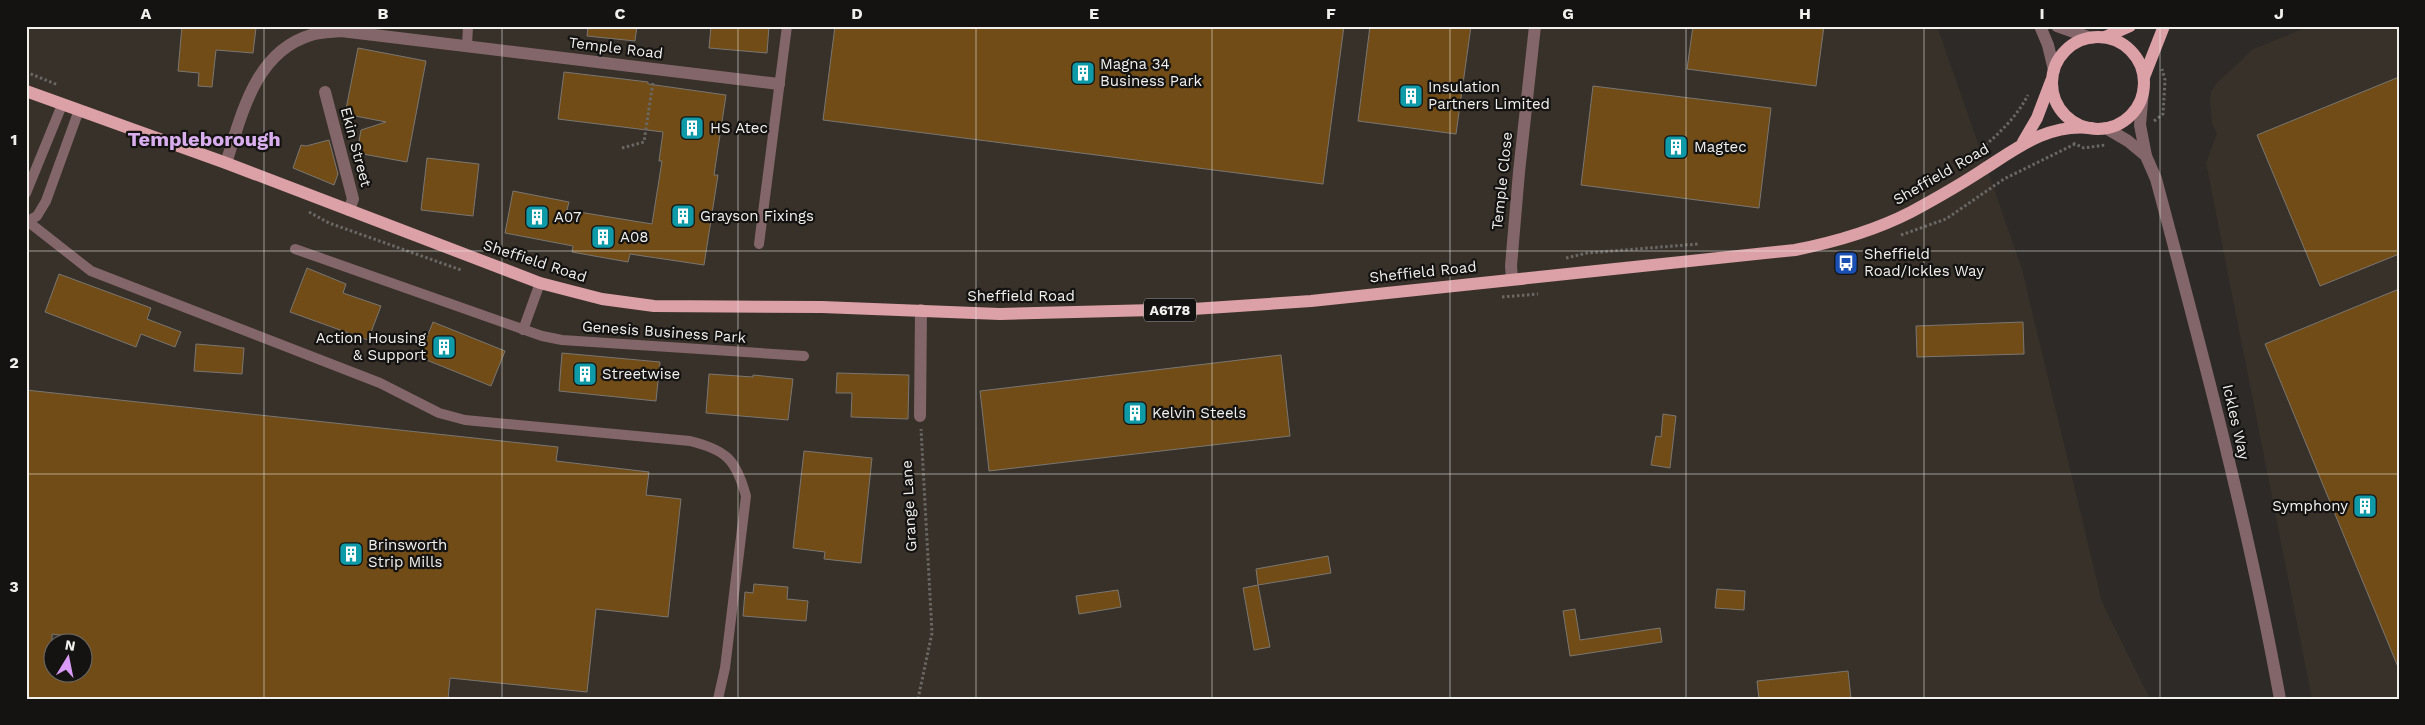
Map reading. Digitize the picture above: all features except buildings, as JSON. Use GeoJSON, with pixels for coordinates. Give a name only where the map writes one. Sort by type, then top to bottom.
{"type":"FeatureCollection","features":[{"type":"Feature","properties":{"kind":"main road"},"geometry":{"type":"LineString","coordinates":[[2105,38],[2130,26]]}},
{"type":"Feature","properties":{"kind":"main road"},"geometry":{"type":"LineString","coordinates":[[2144,77],[2140,63],[2130,50],[2120,42],[2105,38],[2091,38],[2070,46],[2060,57],[2053,73],[2054,98],[2064,114],[2081,126],[2106,128],[2123,122],[2132,114],[2143,91],[2144,77],[2164,26]]}},
{"type":"Feature","properties":{"kind":"main road","name":"Sheffield Road"},"geometry":{"type":"LineString","coordinates":[[2023,142],[2037,118],[2053,73]]}},
{"type":"Feature","properties":{"kind":"main road","name":"Sheffield Road"},"geometry":{"type":"LineString","coordinates":[[26,91],[226,163],[540,283],[593,297],[654,306],[822,307],[1000,314],[1193,310],[1321,300],[1769,254],[1815,246],[1865,231],[1909,213],[1949,191],[2023,142],[2058,129],[2074,126],[2091,128]]}},
{"type":"Feature","properties":{"kind":"street","name":"Temple Close"},"geometry":{"type":"LineString","coordinates":[[1512,279],[1511,266],[1519,172],[1536,26]]}},
{"type":"Feature","properties":{"kind":"street"},"geometry":{"type":"LineString","coordinates":[[2040,26],[2048,44],[2053,73]]}},
{"type":"Feature","properties":{"kind":"street"},"geometry":{"type":"LineString","coordinates":[[2057,26],[2091,38]]}},
{"type":"Feature","properties":{"kind":"street","name":"Temple Road"},"geometry":{"type":"LineString","coordinates":[[226,163],[248,98],[265,65],[282,48],[311,35],[341,31],[779,84]]}},
{"type":"Feature","properties":{"kind":"street","name":"Ickles Way"},"geometry":{"type":"LineString","coordinates":[[2143,91],[2140,125],[2146,156],[2156,179],[2209,380],[2264,612],[2280,699]]}},
{"type":"Feature","properties":{"kind":"street","name":"Ekin Street"},"geometry":{"type":"LineString","coordinates":[[325,92],[353,199],[349,210]]}},
{"type":"Feature","properties":{"kind":"street","name":"Ickles Way"},"geometry":{"type":"LineString","coordinates":[[2106,128],[2128,141],[2146,156]]}},
{"type":"Feature","properties":{"kind":"street"},"geometry":{"type":"LineString","coordinates":[[920,416],[921,310]]}},
{"type":"Feature","properties":{"kind":"lane"},"geometry":{"type":"LineString","coordinates":[[467,46],[468,26]]}},
{"type":"Feature","properties":{"kind":"lane"},"geometry":{"type":"LineString","coordinates":[[759,244],[787,26]]}},
{"type":"Feature","properties":{"kind":"lane"},"geometry":{"type":"LineString","coordinates":[[26,193],[62,105]]}},
{"type":"Feature","properties":{"kind":"lane"},"geometry":{"type":"LineString","coordinates":[[79,110],[46,201],[37,216],[26,221],[91,271],[380,383],[413,402],[439,413],[465,420],[690,441],[711,446],[729,457],[740,472],[746,496],[725,668],[718,699]]}},
{"type":"Feature","properties":{"kind":"lane","name":"Genesis Business Park"},"geometry":{"type":"LineString","coordinates":[[295,249],[523,330],[562,340],[804,356]]}},
{"type":"Feature","properties":{"kind":"lane"},"geometry":{"type":"LineString","coordinates":[[523,330],[540,283]]}},
{"type":"Feature","properties":{"kind":"path"},"geometry":{"type":"LineString","coordinates":[[622,148],[644,142],[655,69]]}},
{"type":"Feature","properties":{"kind":"path"},"geometry":{"type":"LineString","coordinates":[[26,72],[66,88]]}},
{"type":"Feature","properties":{"kind":"path"},"geometry":{"type":"LineString","coordinates":[[1959,167],[1994,139],[2022,107],[2030,93]]}},
{"type":"Feature","properties":{"kind":"path"},"geometry":{"type":"LineString","coordinates":[[1894,237],[1946,219],[2004,179],[2075,144]]}},
{"type":"Feature","properties":{"kind":"path"},"geometry":{"type":"LineString","coordinates":[[302,208],[329,223],[445,266],[464,271]]}},
{"type":"Feature","properties":{"kind":"path"},"geometry":{"type":"LineString","coordinates":[[1559,259],[1587,253],[1703,244]]}},
{"type":"Feature","properties":{"kind":"path"},"geometry":{"type":"LineString","coordinates":[[1499,297],[1544,293]]}},
{"type":"Feature","properties":{"kind":"path","name":"Grange Lane"},"geometry":{"type":"LineString","coordinates":[[918,699],[930,650],[932,633],[920,416]]}},
{"type":"Feature","properties":{"kind":"shaded area"},"geometry":{"type":"Polygon","coordinates":[[[26,26],[1937,26],[2022,269],[2102,602],[2150,699],[26,699],[26,26]]]}},
{"type":"Feature","properties":{"kind":"shaded area"},"geometry":{"type":"Polygon","coordinates":[[[2310,26],[2399,26],[2399,699],[2312,699],[2206,163],[2217,133],[2212,124],[2211,91],[2253,49],[2310,26]]]}},
{"type":"Feature","properties":{"kind":"place","name":"Magna 34 Business Park"},"geometry":{"type":"Point","coordinates":[1083,73]}},
{"type":"Feature","properties":{"kind":"place","name":"Insulation Partners Limited"},"geometry":{"type":"Point","coordinates":[1411,96]}},
{"type":"Feature","properties":{"kind":"place","name":"HS Atec"},"geometry":{"type":"Point","coordinates":[692,128]}},
{"type":"Feature","properties":{"kind":"place","name":"Magtec"},"geometry":{"type":"Point","coordinates":[1676,147]}},
{"type":"Feature","properties":{"kind":"place","name":"Grayson Fixings"},"geometry":{"type":"Point","coordinates":[683,216]}},
{"type":"Feature","properties":{"kind":"place","name":"A07"},"geometry":{"type":"Point","coordinates":[537,217]}},
{"type":"Feature","properties":{"kind":"place","name":"A08"},"geometry":{"type":"Point","coordinates":[603,237]}},
{"type":"Feature","properties":{"kind":"place","name":"Sheffield Road/Ickles Way"},"geometry":{"type":"Point","coordinates":[1846,263]}},
{"type":"Feature","properties":{"kind":"place","name":"Action Housing & Support"},"geometry":{"type":"Point","coordinates":[444,347]}},
{"type":"Feature","properties":{"kind":"place","name":"Streetwise"},"geometry":{"type":"Point","coordinates":[585,374]}},
{"type":"Feature","properties":{"kind":"place","name":"Kelvin Steels"},"geometry":{"type":"Point","coordinates":[1135,413]}},
{"type":"Feature","properties":{"kind":"place","name":"Symphony"},"geometry":{"type":"Point","coordinates":[2365,506]}},
{"type":"Feature","properties":{"kind":"place","name":"Brinsworth Strip Mills"},"geometry":{"type":"Point","coordinates":[351,554]}},
{"type":"Feature","properties":{"kind":"district","name":"Templeborough"},"geometry":{"type":"Point","coordinates":[204,139]}}]}
